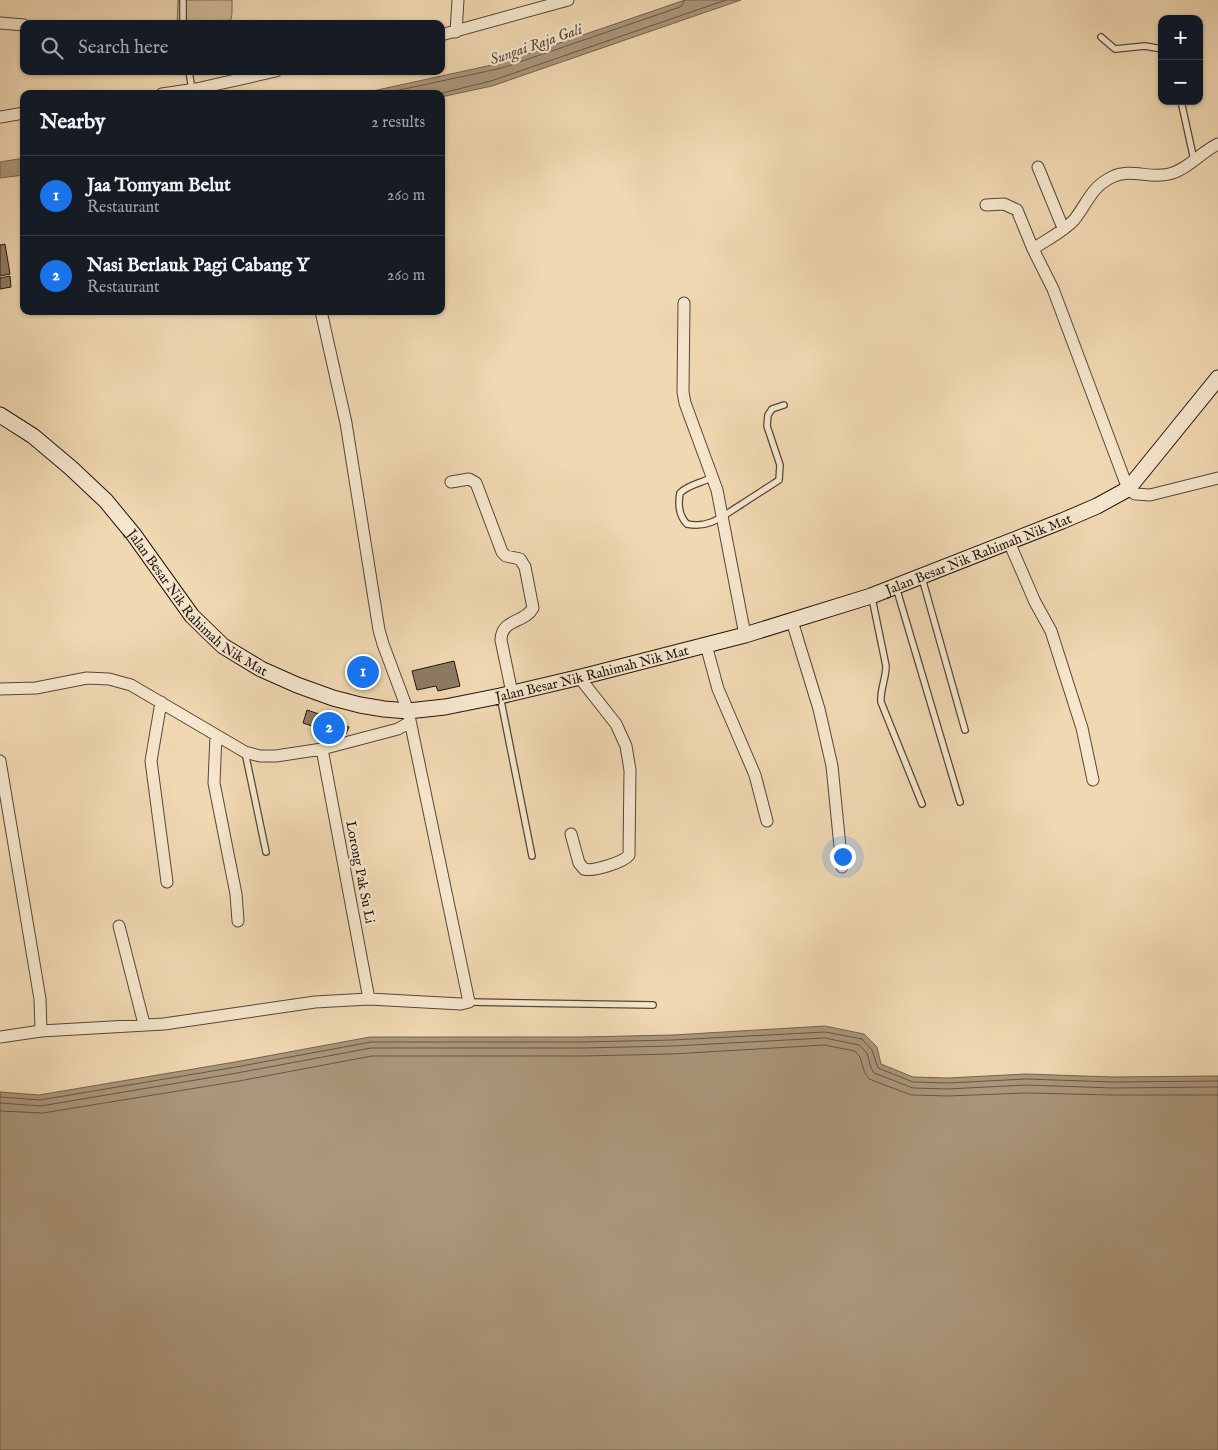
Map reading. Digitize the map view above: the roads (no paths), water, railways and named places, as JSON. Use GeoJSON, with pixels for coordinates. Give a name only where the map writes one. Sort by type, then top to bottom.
{"type":"FeatureCollection","features":[{"type":"Feature","properties":{"kind":"street"},"geometry":{"type":"LineString","coordinates":[[456,32],[458,0]]}},
{"type":"Feature","properties":{"kind":"street"},"geometry":{"type":"LineString","coordinates":[[445,34],[568,0]]}},
{"type":"Feature","properties":{"kind":"street"},"geometry":{"type":"LineString","coordinates":[[0,23],[20,25]]}},
{"type":"Feature","properties":{"kind":"street"},"geometry":{"type":"LineString","coordinates":[[192,90],[258,75]]}},
{"type":"Feature","properties":{"kind":"street"},"geometry":{"type":"LineString","coordinates":[[0,117],[20,114]]}},
{"type":"Feature","properties":{"kind":"street"},"geometry":{"type":"LineString","coordinates":[[1033,249],[1073,220],[1093,190],[1112,177],[1130,173],[1169,174],[1218,144]]}},
{"type":"Feature","properties":{"kind":"street"},"geometry":{"type":"LineString","coordinates":[[1038,167],[1063,228]]}},
{"type":"Feature","properties":{"kind":"street"},"geometry":{"type":"LineString","coordinates":[[986,205],[1004,204],[1017,210],[1055,295],[1128,489],[1135,494],[1150,495],[1218,478]]}},
{"type":"Feature","properties":{"kind":"street"},"geometry":{"type":"LineString","coordinates":[[684,302],[683,392],[685,403],[713,477],[745,635]]}},
{"type":"Feature","properties":{"kind":"street"},"geometry":{"type":"LineString","coordinates":[[0,1037],[41,1031],[164,1024],[315,1002],[370,999],[461,1004],[469,1002],[409,717],[382,644],[379,630],[347,428],[322,315]]}},
{"type":"Feature","properties":{"kind":"street","name":"Jalan Besar Nik Rahimah Nik Mat"},"geometry":{"type":"LineString","coordinates":[[0,415],[34,436],[106,501],[134,535],[192,616],[223,646],[261,669],[296,685],[333,698],[409,717],[445,707],[579,678],[792,621],[896,587],[1097,506],[1128,489],[1218,378]]}},
{"type":"Feature","properties":{"kind":"street"},"geometry":{"type":"LineString","coordinates":[[451,482],[469,479],[476,483],[502,552],[506,556],[520,559],[525,567],[533,608],[530,614],[504,628],[502,633],[506,695]]}},
{"type":"Feature","properties":{"kind":"street"},"geometry":{"type":"LineString","coordinates":[[1009,542],[1036,604],[1052,632],[1082,728],[1093,780]]}},
{"type":"Feature","properties":{"kind":"street"},"geometry":{"type":"LineString","coordinates":[[792,621],[819,709],[832,766],[842,867]]}},
{"type":"Feature","properties":{"kind":"street"},"geometry":{"type":"LineString","coordinates":[[706,645],[718,689],[755,775],[767,821]]}},
{"type":"Feature","properties":{"kind":"street"},"geometry":{"type":"LineString","coordinates":[[0,689],[36,688],[87,678],[109,679],[131,685],[245,752],[260,756],[276,756],[322,750],[398,729],[409,717]]}},
{"type":"Feature","properties":{"kind":"street"},"geometry":{"type":"LineString","coordinates":[[571,834],[579,863],[584,869],[592,870],[623,860],[630,855],[630,770],[626,746],[616,724],[579,678]]}},
{"type":"Feature","properties":{"kind":"street"},"geometry":{"type":"LineString","coordinates":[[161,702],[151,761],[167,882]]}},
{"type":"Feature","properties":{"kind":"street"},"geometry":{"type":"LineString","coordinates":[[216,735],[214,783],[236,894],[238,922]]}},
{"type":"Feature","properties":{"kind":"street","name":"Lorong Pak Su Li"},"geometry":{"type":"LineString","coordinates":[[322,750],[370,999]]}},
{"type":"Feature","properties":{"kind":"street"},"geometry":{"type":"LineString","coordinates":[[0,761],[40,999],[41,1031]]}},
{"type":"Feature","properties":{"kind":"street"},"geometry":{"type":"LineString","coordinates":[[119,926],[144,1024]]}},
{"type":"Feature","properties":{"kind":"lane"},"geometry":{"type":"LineString","coordinates":[[183,0],[183,20]]}},
{"type":"Feature","properties":{"kind":"lane"},"geometry":{"type":"LineString","coordinates":[[1102,37],[1116,49],[1145,46],[1158,48]]}},
{"type":"Feature","properties":{"kind":"lane"},"geometry":{"type":"LineString","coordinates":[[190,75],[192,90]]}},
{"type":"Feature","properties":{"kind":"lane"},"geometry":{"type":"LineString","coordinates":[[1182,105],[1194,160]]}},
{"type":"Feature","properties":{"kind":"lane"},"geometry":{"type":"LineString","coordinates":[[713,477],[688,486],[680,493],[681,515],[687,524],[692,525],[722,519],[779,480],[780,465],[767,426],[768,415],[772,410],[784,405]]}},
{"type":"Feature","properties":{"kind":"lane"},"geometry":{"type":"LineString","coordinates":[[922,576],[965,730]]}},
{"type":"Feature","properties":{"kind":"lane"},"geometry":{"type":"LineString","coordinates":[[896,587],[960,802]]}},
{"type":"Feature","properties":{"kind":"lane"},"geometry":{"type":"LineString","coordinates":[[871,596],[886,666],[886,674],[881,689],[882,702],[922,804]]}},
{"type":"Feature","properties":{"kind":"lane"},"geometry":{"type":"LineString","coordinates":[[506,695],[532,856]]}},
{"type":"Feature","properties":{"kind":"lane"},"geometry":{"type":"LineString","coordinates":[[245,752],[266,852]]}},
{"type":"Feature","properties":{"kind":"lane"},"geometry":{"type":"LineString","coordinates":[[469,1002],[653,1005]]}},
{"type":"Feature","properties":{"kind":"water"},"geometry":{"type":"Polygon","coordinates":[[[685,0],[741,0],[492,86],[445,96],[445,90],[377,90],[501,63],[685,0]]]}},
{"type":"Feature","properties":{"kind":"water"},"geometry":{"type":"Polygon","coordinates":[[[20,159],[20,176],[0,178],[0,162],[20,159]]]}},
{"type":"Feature","properties":{"kind":"water"},"geometry":{"type":"Polygon","coordinates":[[[825,1026],[864,1034],[877,1047],[881,1064],[913,1077],[948,1078],[1026,1074],[1113,1077],[1218,1076],[1218,1450],[0,1450],[0,1092],[39,1095],[370,1037],[673,1035],[825,1026]]]}},
{"type":"Feature","properties":{"kind":"place","name":"Jaa Tomyam Belut"},"geometry":{"type":"Point","coordinates":[363,672]}},
{"type":"Feature","properties":{"kind":"place","name":"Nasi Berlauk Pagi Cabang Y"},"geometry":{"type":"Point","coordinates":[329,728]}},
{"type":"Feature","properties":{"kind":"water label","name":"Sungai Raja Gali"},"geometry":{"type":"Point","coordinates":[536,44]}}]}
